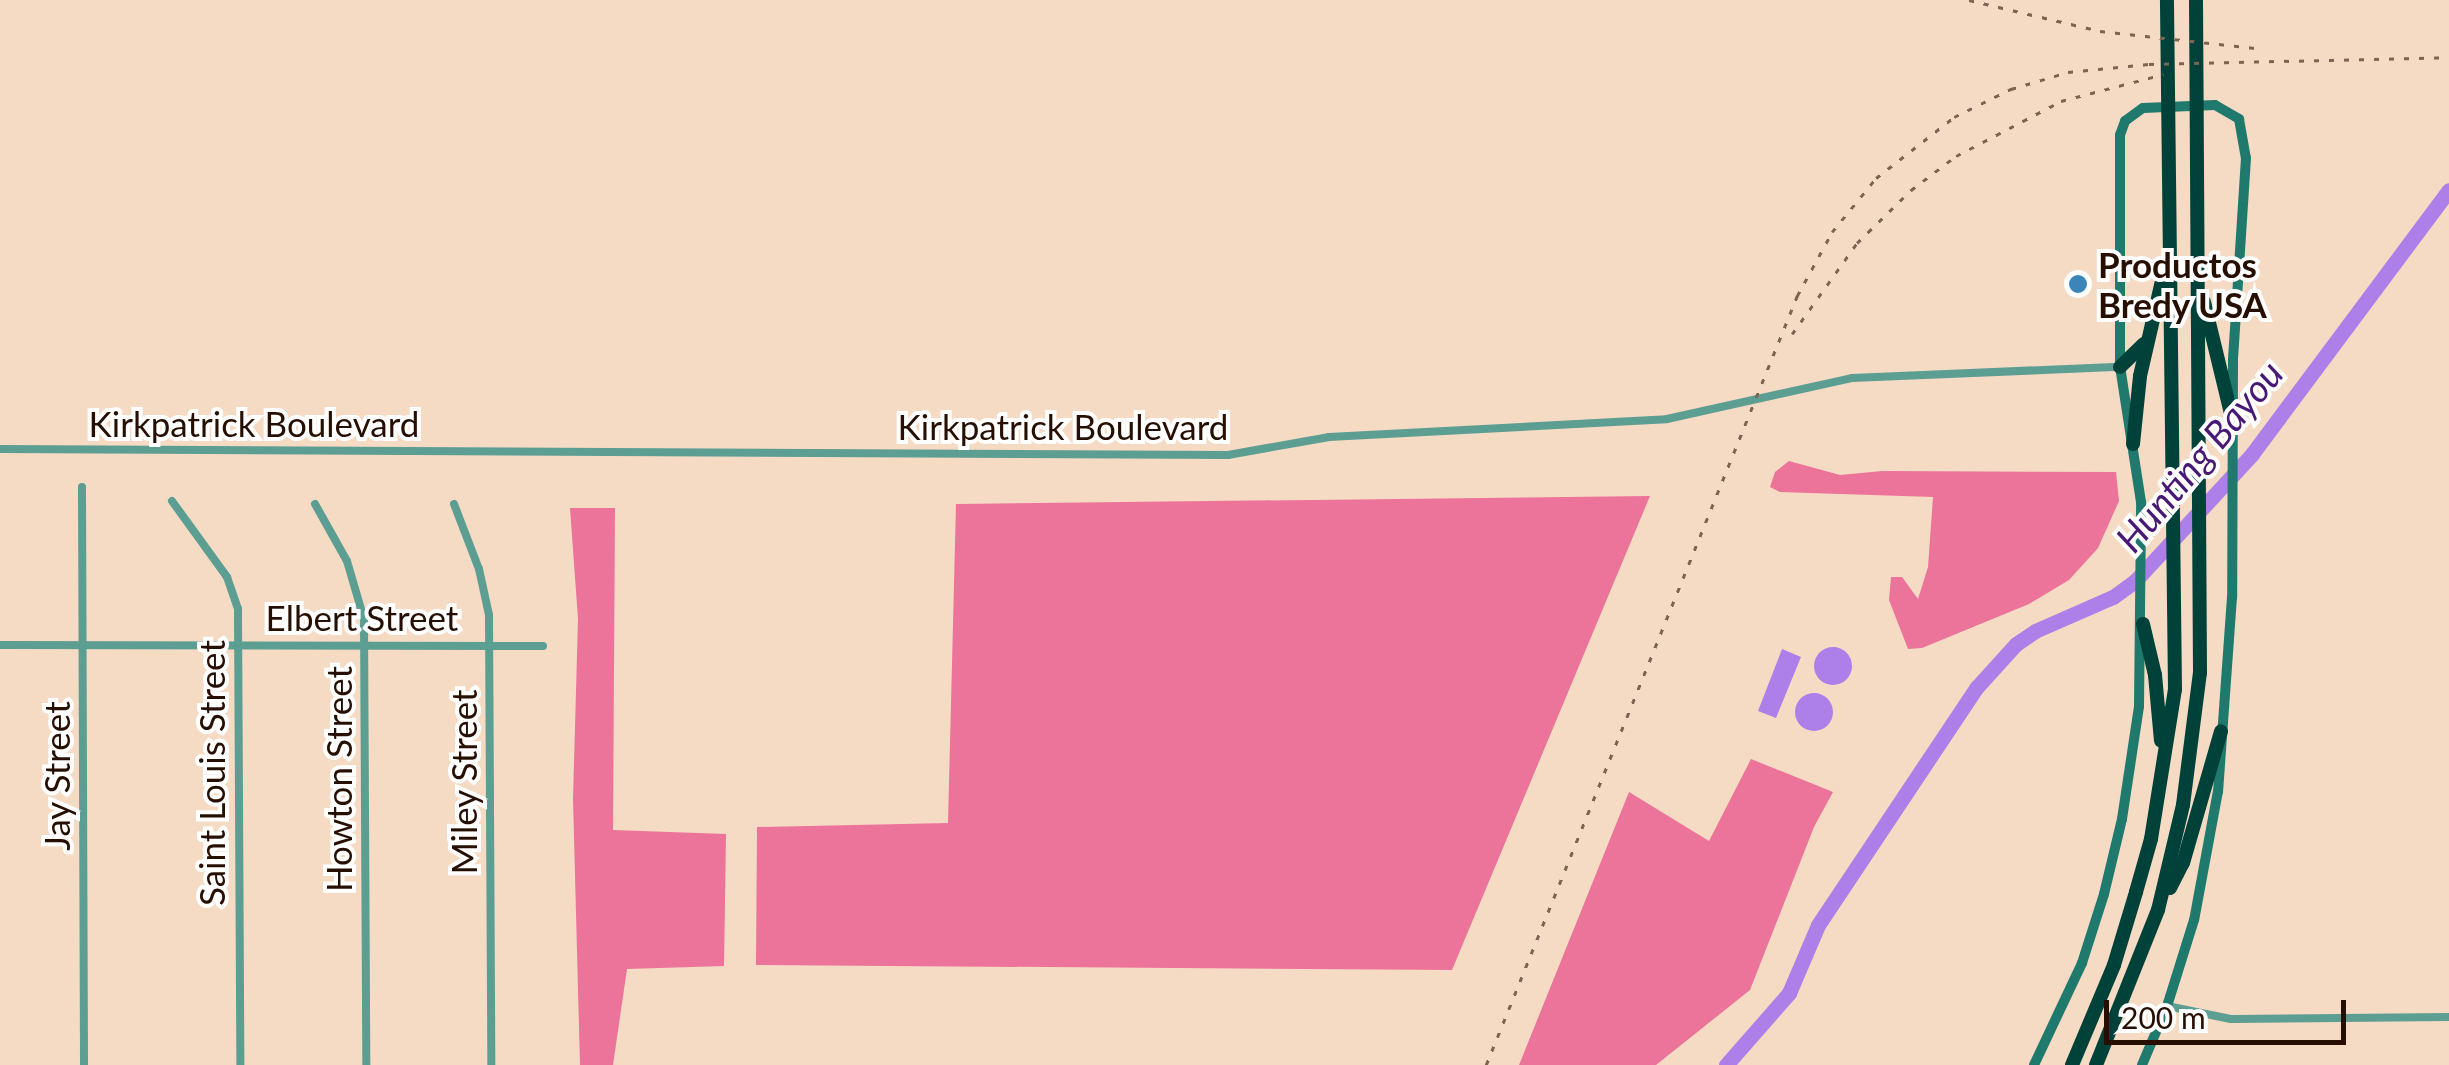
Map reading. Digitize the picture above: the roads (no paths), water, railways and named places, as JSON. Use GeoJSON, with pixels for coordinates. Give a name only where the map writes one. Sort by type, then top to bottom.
{"type":"FeatureCollection","features":[{"type":"Feature","properties":{"kind":"highway"},"geometry":{"type":"LineString","coordinates":[[2072,1065],[2114,966],[2136,892],[2163,770],[2175,689],[2177,570],[2167,0]]}},
{"type":"Feature","properties":{"kind":"highway"},"geometry":{"type":"LineString","coordinates":[[2158,910],[2183,805],[2195,720],[2200,546],[2196,0]]}},
{"type":"Feature","properties":{"kind":"highway"},"geometry":{"type":"LineString","coordinates":[[2133,444],[2149,334],[2172,242]]}},
{"type":"Feature","properties":{"kind":"highway"},"geometry":{"type":"LineString","coordinates":[[2198,274],[2232,418]]}},
{"type":"Feature","properties":{"kind":"highway"},"geometry":{"type":"LineString","coordinates":[[2120,367],[2140,350],[2149,334]]}},
{"type":"Feature","properties":{"kind":"highway"},"geometry":{"type":"LineString","coordinates":[[2143,624],[2156,675],[2163,770]]}},
{"type":"Feature","properties":{"kind":"highway"},"geometry":{"type":"LineString","coordinates":[[2096,1065],[2158,910],[2183,863],[2221,731]]}},
{"type":"Feature","properties":{"kind":"main road"},"geometry":{"type":"LineString","coordinates":[[2034,1065],[2082,963],[2104,894],[2132,767],[2143,602],[2133,444],[2120,367],[2122,127],[2136,110],[2151,105],[2224,107],[2242,125],[2246,158],[2221,731],[2208,855],[2167,1006],[2142,1065]]}},
{"type":"Feature","properties":{"kind":"street","name":"Kirkpatrick Boulevard"},"geometry":{"type":"LineString","coordinates":[[0,450],[1216,456],[1329,436],[1667,418],[1852,378],[2120,367]]}},
{"type":"Feature","properties":{"kind":"street","name":"Jay Street"},"geometry":{"type":"LineString","coordinates":[[82,487],[84,1065]]}},
{"type":"Feature","properties":{"kind":"street","name":"Saint Louis Street"},"geometry":{"type":"LineString","coordinates":[[172,501],[183,522],[227,577],[238,609],[240,1065]]}},
{"type":"Feature","properties":{"kind":"street","name":"Howton Street"},"geometry":{"type":"LineString","coordinates":[[315,504],[358,588],[365,644],[366,1065]]}},
{"type":"Feature","properties":{"kind":"street","name":"Miley Street"},"geometry":{"type":"LineString","coordinates":[[454,504],[485,591],[490,645],[492,1065]]}},
{"type":"Feature","properties":{"kind":"street","name":"Elbert Street"},"geometry":{"type":"LineString","coordinates":[[0,645],[544,646]]}},
{"type":"Feature","properties":{"kind":"street"},"geometry":{"type":"LineString","coordinates":[[2167,1006],[2232,1019],[2449,1017]]}},
{"type":"Feature","properties":{"kind":"waterway","name":"Hunting Bayou"},"geometry":{"type":"LineString","coordinates":[[1726,1065],[1789,993],[1818,925],[1977,687],[2016,644],[2035,631],[2113,597],[2135,581],[2252,454],[2449,190]]}},
{"type":"Feature","properties":{"kind":"railway"},"geometry":{"type":"LineString","coordinates":[[1969,0],[2100,31],[2264,49]]}},
{"type":"Feature","properties":{"kind":"railway"},"geometry":{"type":"LineString","coordinates":[[1486,1065],[1797,296],[1832,232],[1876,178],[1954,117],[2011,89],[2068,72],[2149,64],[2449,57]]}},
{"type":"Feature","properties":{"kind":"railway"},"geometry":{"type":"LineString","coordinates":[[1792,334],[1857,243],[1911,190],[1956,156],[2061,101],[2164,74]]}},
{"type":"Feature","properties":{"kind":"place","name":"Productos Bredy USA"},"geometry":{"type":"Point","coordinates":[2078,284]}}]}
